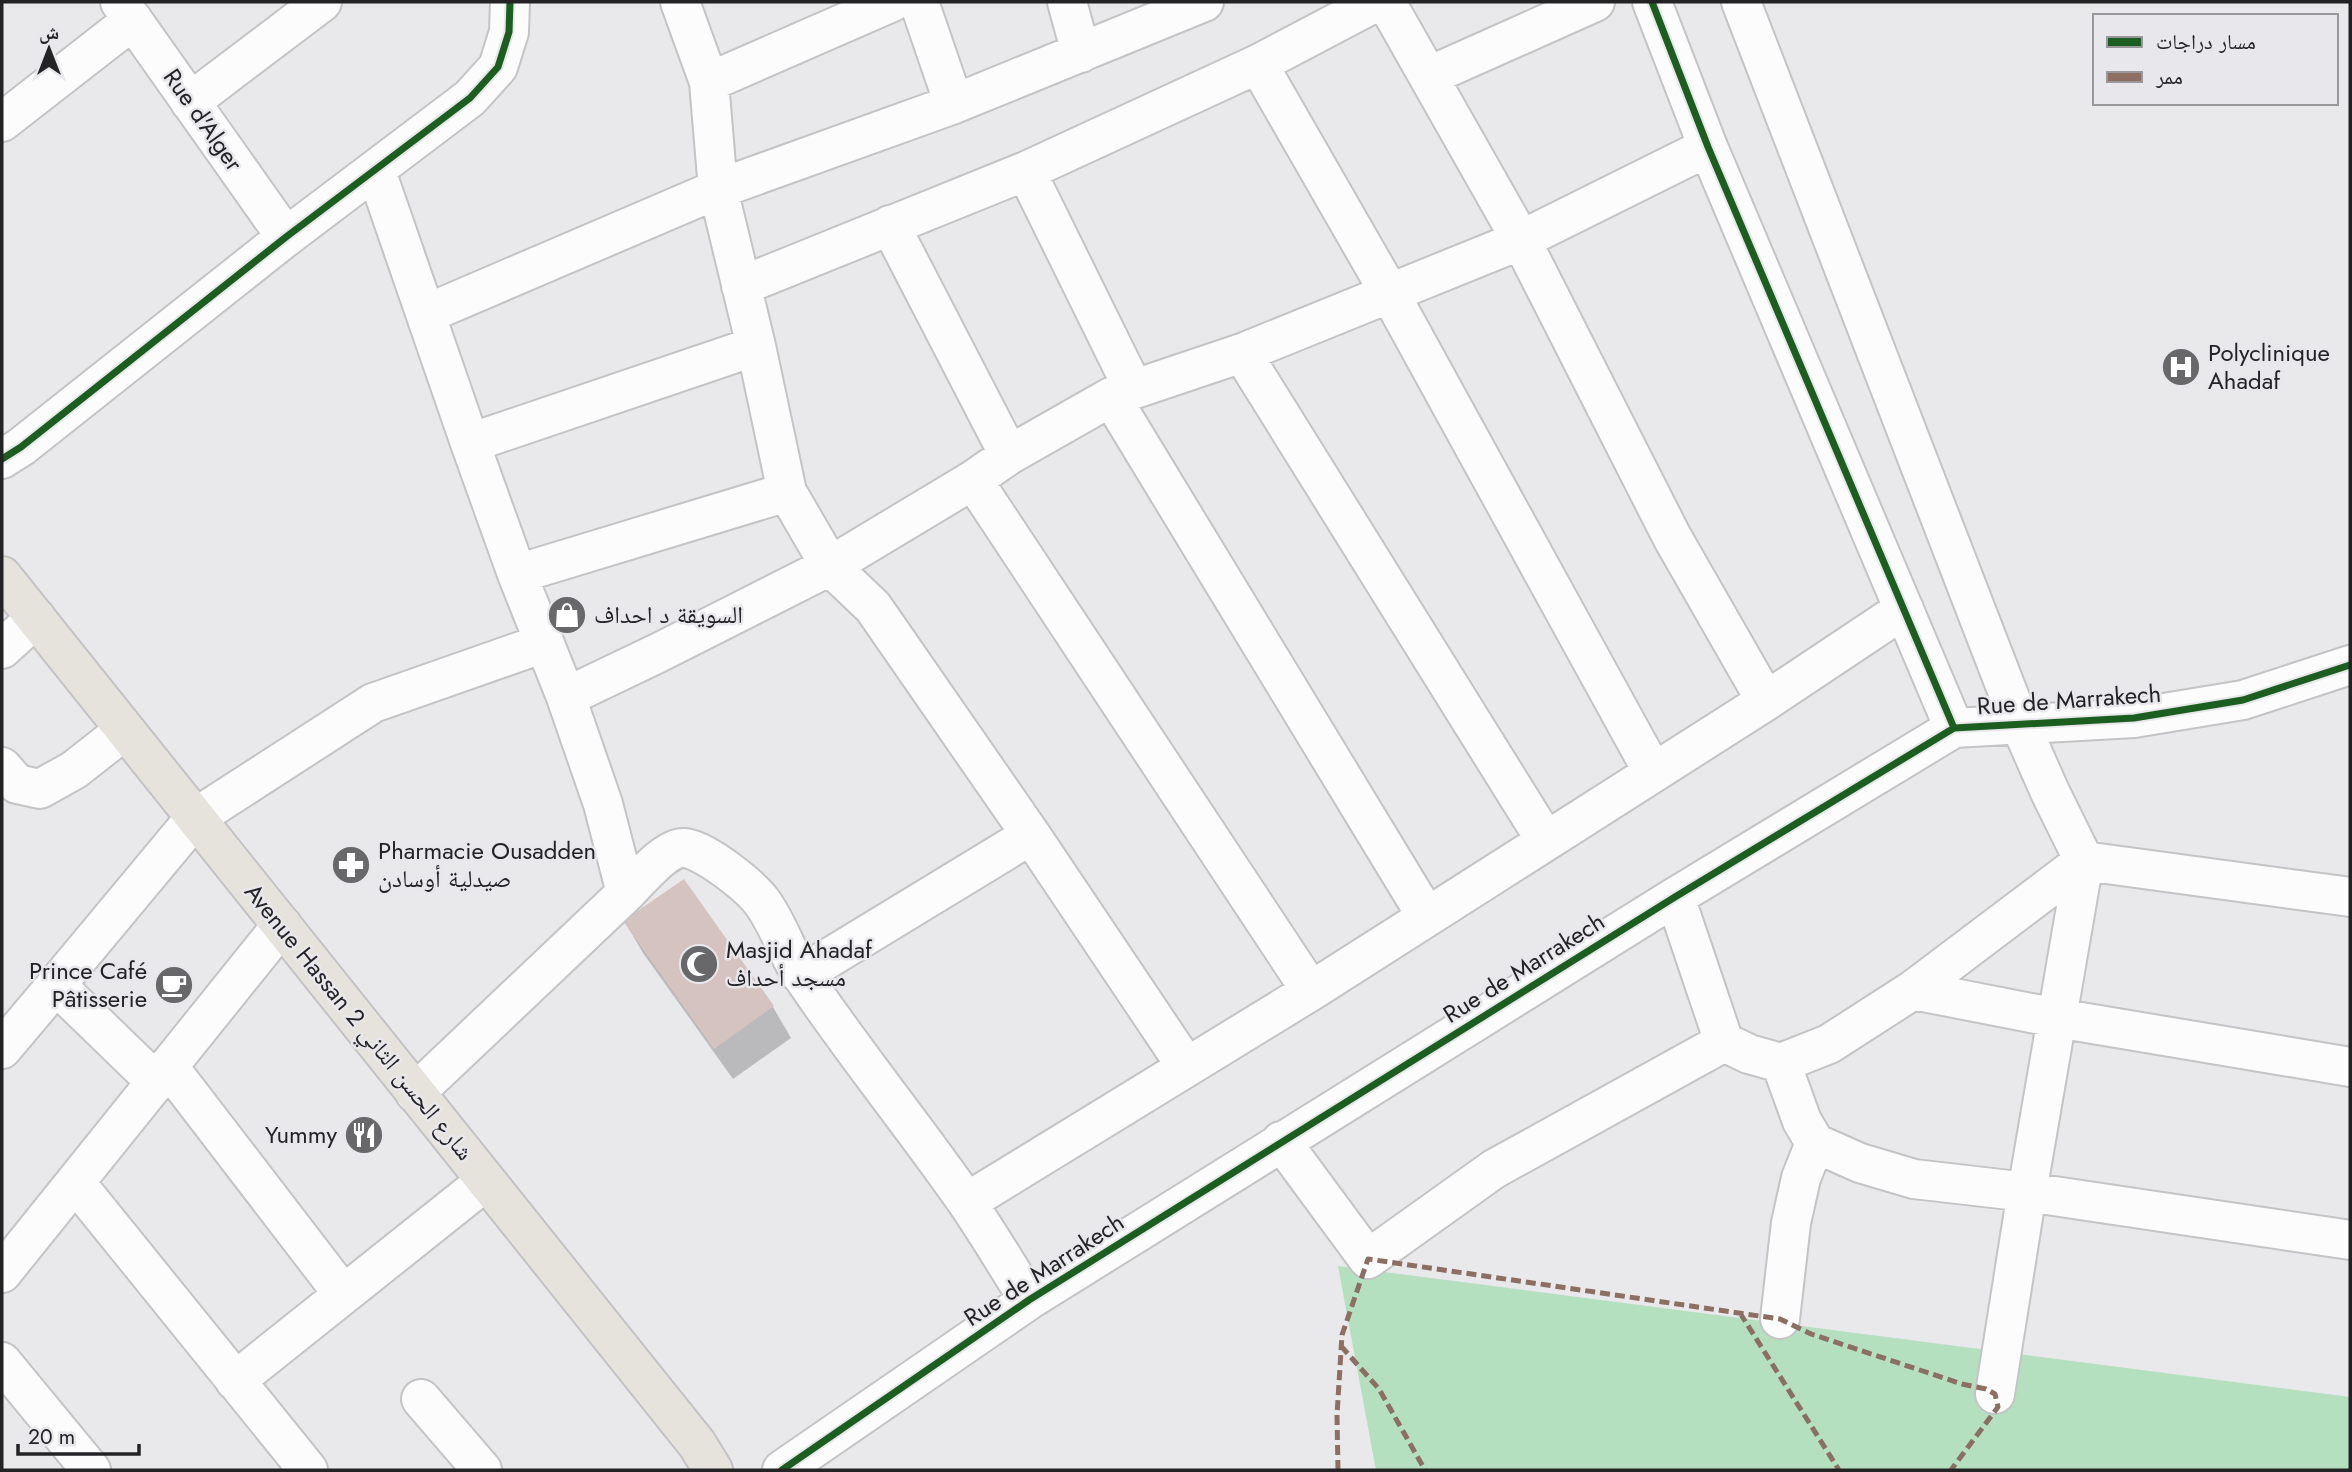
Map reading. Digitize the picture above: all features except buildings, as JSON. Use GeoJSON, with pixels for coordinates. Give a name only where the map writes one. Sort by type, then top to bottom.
{"type":"FeatureCollection","features":[{"type":"Feature","properties":{"kind":"main road","name":"Avenue Hassan 2 شارع الحسن الثاني"},"geometry":{"type":"LineString","coordinates":[[2,576],[696,1444],[713,1470]]}},
{"type":"Feature","properties":{"kind":"street"},"geometry":{"type":"LineString","coordinates":[[190,102],[322,2]]}},
{"type":"Feature","properties":{"kind":"street"},"geometry":{"type":"LineString","coordinates":[[2,459],[21,447],[286,237],[470,99],[498,67],[509,32],[510,2]]}},
{"type":"Feature","properties":{"kind":"street"},"geometry":{"type":"LineString","coordinates":[[680,2],[709,82],[718,189],[756,346],[787,492],[831,566],[873,607],[1186,1066]]}},
{"type":"Feature","properties":{"kind":"street"},"geometry":{"type":"LineString","coordinates":[[709,82],[892,2]]}},
{"type":"Feature","properties":{"kind":"street"},"geometry":{"type":"LineString","coordinates":[[919,2],[954,104]]}},
{"type":"Feature","properties":{"kind":"street"},"geometry":{"type":"LineString","coordinates":[[1067,2],[1081,53]]}},
{"type":"Feature","properties":{"kind":"street"},"geometry":{"type":"LineString","coordinates":[[426,314],[718,189],[954,104],[1204,2]]}},
{"type":"Feature","properties":{"kind":"street"},"geometry":{"type":"LineString","coordinates":[[741,286],[1026,171],[1258,64],[1376,2]]}},
{"type":"Feature","properties":{"kind":"street"},"geometry":{"type":"LineString","coordinates":[[1386,2],[1521,240],[1672,537],[1766,701]]}},
{"type":"Feature","properties":{"kind":"street"},"geometry":{"type":"LineString","coordinates":[[1429,76],[1595,2]]}},
{"type":"Feature","properties":{"kind":"street"},"geometry":{"type":"LineString","coordinates":[[1651,2],[1708,147],[1954,727]]}},
{"type":"Feature","properties":{"kind":"street"},"geometry":{"type":"LineString","coordinates":[[1741,2],[2020,723],[2084,861],[1995,1394]]}},
{"type":"Feature","properties":{"kind":"street"},"geometry":{"type":"LineString","coordinates":[[2,122],[127,11]]}},
{"type":"Feature","properties":{"kind":"street","name":"Rue d'Alger"},"geometry":{"type":"LineString","coordinates":[[127,11],[286,237]]}},
{"type":"Feature","properties":{"kind":"street"},"geometry":{"type":"LineString","coordinates":[[1258,64],[1389,292],[1653,772]]}},
{"type":"Feature","properties":{"kind":"street"},"geometry":{"type":"LineString","coordinates":[[566,697],[831,566],[1009,456],[1122,392],[1242,353],[1521,240],[1708,147]]}},
{"type":"Feature","properties":{"kind":"street"},"geometry":{"type":"LineString","coordinates":[[376,171],[517,574],[566,697],[604,804],[626,893]]}},
{"type":"Feature","properties":{"kind":"street"},"geometry":{"type":"LineString","coordinates":[[1026,171],[1122,392],[1427,917]]}},
{"type":"Feature","properties":{"kind":"street"},"geometry":{"type":"LineString","coordinates":[[890,225],[1009,456]]}},
{"type":"Feature","properties":{"kind":"street"},"geometry":{"type":"LineString","coordinates":[[470,443],[756,346]]}},
{"type":"Feature","properties":{"kind":"street"},"geometry":{"type":"LineString","coordinates":[[1242,353],[1546,841]]}},
{"type":"Feature","properties":{"kind":"street"},"geometry":{"type":"LineString","coordinates":[[973,480],[1311,991]]}},
{"type":"Feature","properties":{"kind":"street"},"geometry":{"type":"LineString","coordinates":[[517,574],[787,492]]}},
{"type":"Feature","properties":{"kind":"street"},"geometry":{"type":"LineString","coordinates":[[967,1202],[1311,991],[1766,701],[1904,608]]}},
{"type":"Feature","properties":{"kind":"street"},"geometry":{"type":"LineString","coordinates":[[2,649],[36,618]]}},
{"type":"Feature","properties":{"kind":"street"},"geometry":{"type":"LineString","coordinates":[[2,1049],[195,818],[373,703],[544,643]]}},
{"type":"Feature","properties":{"kind":"street","name":"Rue de Marrakech"},"geometry":{"type":"LineString","coordinates":[[782,1470],[1029,1300],[1281,1141],[1954,727],[2134,718],[2244,700],[2350,665]]}},
{"type":"Feature","properties":{"kind":"street"},"geometry":{"type":"LineString","coordinates":[[2,767],[17,784],[40,789],[74,770],[125,730]]}},
{"type":"Feature","properties":{"kind":"street"},"geometry":{"type":"LineString","coordinates":[[801,975],[1031,835]]}},
{"type":"Feature","properties":{"kind":"street"},"geometry":{"type":"LineString","coordinates":[[415,1093],[656,864],[674,850],[692,850],[717,863],[762,902],[801,975],[967,1202],[1029,1300]]}},
{"type":"Feature","properties":{"kind":"street"},"geometry":{"type":"LineString","coordinates":[[1675,897],[1724,1042],[1749,1054],[1780,1063],[1829,1044],[1913,990],[2084,861],[2350,898]]}},
{"type":"Feature","properties":{"kind":"street"},"geometry":{"type":"LineString","coordinates":[[2,1273],[282,925]]}},
{"type":"Feature","properties":{"kind":"street"},"geometry":{"type":"LineString","coordinates":[[56,985],[162,1074],[343,1294]]}},
{"type":"Feature","properties":{"kind":"street"},"geometry":{"type":"LineString","coordinates":[[1913,990],[2057,1018],[2350,1067]]}},
{"type":"Feature","properties":{"kind":"street"},"geometry":{"type":"LineString","coordinates":[[1281,1141],[1368,1259],[1494,1169],[1724,1042]]}},
{"type":"Feature","properties":{"kind":"street"},"geometry":{"type":"LineString","coordinates":[[1780,1063],[1802,1121],[1815,1143],[1860,1163],[1914,1180],[2027,1192],[2350,1240]]}},
{"type":"Feature","properties":{"kind":"street"},"geometry":{"type":"LineString","coordinates":[[1780,1319],[1791,1223],[1801,1178],[1815,1143]]}},
{"type":"Feature","properties":{"kind":"street"},"geometry":{"type":"LineString","coordinates":[[235,1381],[486,1181]]}},
{"type":"Feature","properties":{"kind":"street"},"geometry":{"type":"LineString","coordinates":[[75,1182],[308,1470]]}},
{"type":"Feature","properties":{"kind":"street"},"geometry":{"type":"LineString","coordinates":[[2,1362],[91,1470]]}},
{"type":"Feature","properties":{"kind":"street"},"geometry":{"type":"LineString","coordinates":[[421,1399],[482,1470]]}},
{"type":"Feature","properties":{"kind":"green space"},"geometry":{"type":"Polygon","coordinates":[[[1338,1266],[2350,1397],[2350,1470],[1376,1470],[1338,1266]]]}},
{"type":"Feature","properties":{"kind":"marked path"},"geometry":{"type":"LineString","coordinates":[[1338,1470],[1337,1415],[1342,1335],[1368,1259],[1780,1319],[1811,1334],[1962,1384],[1986,1389],[1995,1394],[1998,1407],[1951,1470]]}},
{"type":"Feature","properties":{"kind":"marked path"},"geometry":{"type":"LineString","coordinates":[[1740,1313],[1839,1470]]}},
{"type":"Feature","properties":{"kind":"marked path"},"geometry":{"type":"LineString","coordinates":[[1341,1346],[1379,1389],[1425,1470]]}},
{"type":"Feature","properties":{"kind":"cycle path"},"geometry":{"type":"LineString","coordinates":[[2,459],[21,447],[286,237],[470,98],[498,67],[509,32],[510,2]]}},
{"type":"Feature","properties":{"kind":"cycle path"},"geometry":{"type":"LineString","coordinates":[[1652,2],[1708,147],[1954,728]]}},
{"type":"Feature","properties":{"kind":"cycle path"},"geometry":{"type":"LineString","coordinates":[[782,1470],[1029,1300],[1675,897],[1954,728],[2134,718],[2243,700],[2350,665]]}},
{"type":"Feature","properties":{"kind":"place","name":"Polyclinique Ahadaf"},"geometry":{"type":"Point","coordinates":[2181,367]}},
{"type":"Feature","properties":{"kind":"place","name":"السويقة د احداف"},"geometry":{"type":"Point","coordinates":[567,615]}},
{"type":"Feature","properties":{"kind":"place","name":"Pharmacie Ousadden صيدلية أوسادن"},"geometry":{"type":"Point","coordinates":[351,865]}},
{"type":"Feature","properties":{"kind":"place","name":"Masjid Ahadaf مسجد أحداف"},"geometry":{"type":"Point","coordinates":[699,964]}},
{"type":"Feature","properties":{"kind":"place","name":"Prince Café Pâtisserie"},"geometry":{"type":"Point","coordinates":[174,985]}},
{"type":"Feature","properties":{"kind":"place","name":"Yummy"},"geometry":{"type":"Point","coordinates":[364,1135]}}]}
